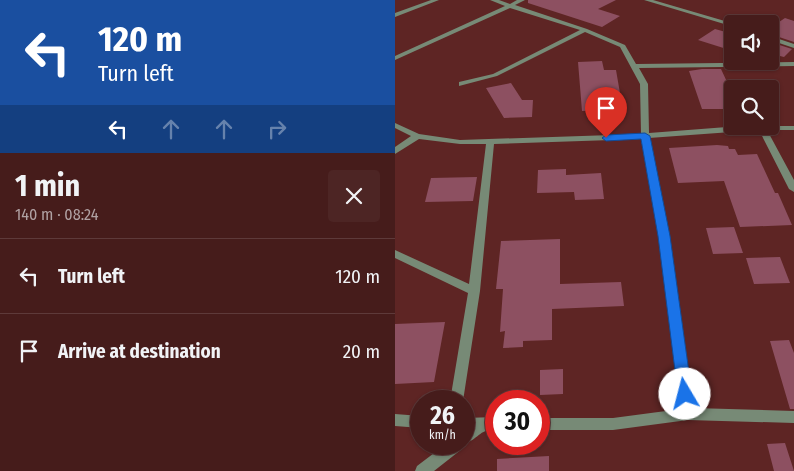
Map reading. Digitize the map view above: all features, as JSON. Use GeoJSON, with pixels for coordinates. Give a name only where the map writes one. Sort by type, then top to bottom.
{"type":"FeatureCollection","features":[{"type":"Feature","properties":{"kind":"street"},"geometry":{"type":"LineString","coordinates":[[395,15],[436,0]]}},
{"type":"Feature","properties":{"kind":"street"},"geometry":{"type":"LineString","coordinates":[[493,0],[585,30],[623,46],[644,84],[645,136],[664,236],[688,414]]}},
{"type":"Feature","properties":{"kind":"street"},"geometry":{"type":"LineString","coordinates":[[395,58],[522,0]]}},
{"type":"Feature","properties":{"kind":"street"},"geometry":{"type":"LineString","coordinates":[[647,0],[724,22]]}},
{"type":"Feature","properties":{"kind":"street"},"geometry":{"type":"LineString","coordinates":[[462,84],[495,75],[585,30]]}},
{"type":"Feature","properties":{"kind":"street"},"geometry":{"type":"LineString","coordinates":[[779,41],[794,46]]}},
{"type":"Feature","properties":{"kind":"street"},"geometry":{"type":"LineString","coordinates":[[634,66],[794,64]]}},
{"type":"Feature","properties":{"kind":"street"},"geometry":{"type":"LineString","coordinates":[[395,125],[417,136],[460,142],[645,136],[724,131]]}},
{"type":"Feature","properties":{"kind":"street"},"geometry":{"type":"LineString","coordinates":[[779,128],[794,128]]}},
{"type":"Feature","properties":{"kind":"street"},"geometry":{"type":"LineString","coordinates":[[766,135],[794,189]]}},
{"type":"Feature","properties":{"kind":"street"},"geometry":{"type":"LineString","coordinates":[[395,151],[417,136]]}},
{"type":"Feature","properties":{"kind":"street"},"geometry":{"type":"LineString","coordinates":[[458,390],[474,291],[490,142]]}},
{"type":"Feature","properties":{"kind":"street"},"geometry":{"type":"LineString","coordinates":[[395,254],[474,291]]}},
{"type":"Feature","properties":{"kind":"street"},"geometry":{"type":"LineString","coordinates":[[550,424],[613,424],[688,414],[794,416]]}},
{"type":"Feature","properties":{"kind":"street"},"geometry":{"type":"LineString","coordinates":[[395,420],[410,421]]}},
{"type":"Feature","properties":{"kind":"street"},"geometry":{"type":"LineString","coordinates":[[422,471],[443,455]]}},
{"type":"Feature","properties":{"kind":"building"},"geometry":{"type":"Polygon","coordinates":[[[528,0],[616,0],[598,9],[620,16],[602,27],[528,3],[528,0]]]}},
{"type":"Feature","properties":{"kind":"building"},"geometry":{"type":"Polygon","coordinates":[[[785,18],[794,21],[794,42],[779,37],[779,22],[785,18]]]}},
{"type":"Feature","properties":{"kind":"building"},"geometry":{"type":"Polygon","coordinates":[[[715,29],[724,32],[724,48],[698,40],[715,29]]]}},
{"type":"Feature","properties":{"kind":"building"},"geometry":{"type":"Polygon","coordinates":[[[779,45],[792,49],[784,57],[780,56],[779,45]]]}},
{"type":"Feature","properties":{"kind":"building"},"geometry":{"type":"Polygon","coordinates":[[[602,61],[604,70],[616,70],[621,99],[607,99],[608,110],[582,111],[578,62],[602,61]]]}},
{"type":"Feature","properties":{"kind":"building"},"geometry":{"type":"Polygon","coordinates":[[[721,69],[726,80],[724,80],[724,109],[702,109],[689,71],[721,69]]]}},
{"type":"Feature","properties":{"kind":"building"},"geometry":{"type":"Polygon","coordinates":[[[511,83],[522,100],[533,100],[532,117],[504,118],[486,88],[511,83]]]}},
{"type":"Feature","properties":{"kind":"building"},"geometry":{"type":"Polygon","coordinates":[[[717,145],[735,149],[738,155],[757,154],[775,193],[778,193],[792,225],[740,227],[724,181],[678,183],[669,148],[717,145]]]}},
{"type":"Feature","properties":{"kind":"building"},"geometry":{"type":"Polygon","coordinates":[[[566,169],[566,175],[601,173],[604,199],[575,200],[574,192],[537,193],[538,170],[566,169]]]}},
{"type":"Feature","properties":{"kind":"building"},"geometry":{"type":"Polygon","coordinates":[[[477,177],[473,201],[425,202],[431,178],[477,177]]]}},
{"type":"Feature","properties":{"kind":"building"},"geometry":{"type":"Polygon","coordinates":[[[734,227],[743,253],[713,254],[706,228],[734,227]]]}},
{"type":"Feature","properties":{"kind":"building"},"geometry":{"type":"Polygon","coordinates":[[[560,239],[560,284],[621,282],[624,306],[552,309],[552,340],[523,341],[523,347],[503,348],[505,331],[500,332],[503,289],[496,289],[501,241],[560,239]]]}},
{"type":"Feature","properties":{"kind":"building"},"geometry":{"type":"Polygon","coordinates":[[[780,257],[790,283],[754,284],[746,258],[780,257]]]}},
{"type":"Feature","properties":{"kind":"building"},"geometry":{"type":"Polygon","coordinates":[[[445,322],[434,382],[395,384],[395,324],[445,322]]]}},
{"type":"Feature","properties":{"kind":"building"},"geometry":{"type":"Polygon","coordinates":[[[789,340],[794,353],[794,409],[790,409],[770,341],[789,340]]]}},
{"type":"Feature","properties":{"kind":"building"},"geometry":{"type":"Polygon","coordinates":[[[563,369],[563,394],[550,395],[550,390],[540,390],[540,370],[563,369]]]}},
{"type":"Feature","properties":{"kind":"building"},"geometry":{"type":"Polygon","coordinates":[[[785,443],[794,471],[774,471],[767,444],[785,443]]]}},
{"type":"Feature","properties":{"kind":"building"},"geometry":{"type":"Polygon","coordinates":[[[549,456],[549,471],[497,471],[497,459],[549,456]]]}},
{"type":"Feature","properties":{"kind":"route"},"geometry":{"type":"LineString","coordinates":[[606,138],[645,136],[664,236],[685,394]]}}]}
